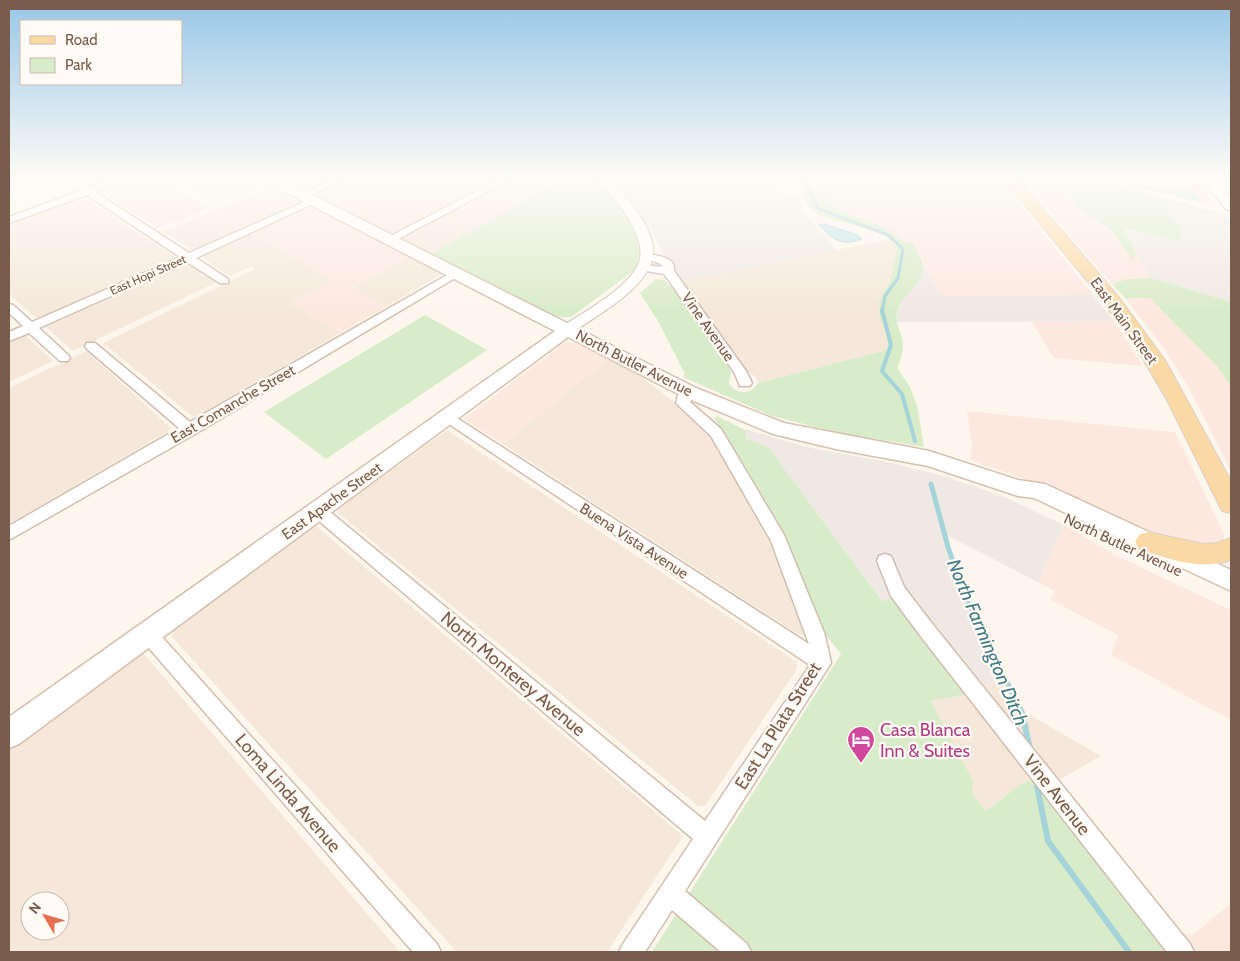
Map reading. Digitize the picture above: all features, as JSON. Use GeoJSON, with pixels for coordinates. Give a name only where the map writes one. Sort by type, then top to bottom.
{"type":"FeatureCollection","features":[{"type":"Feature","properties":{"kind":"main road","name":"North Butler Avenue"},"geometry":{"type":"LineString","coordinates":[[361,224],[689,392],[735,412],[780,429],[836,442],[929,459],[1018,488],[1037,490],[1231,581]]}},
{"type":"Feature","properties":{"kind":"main road","name":"East Main Street"},"geometry":{"type":"LineString","coordinates":[[1048,224],[1108,296],[1143,342],[1187,417],[1231,508]]}},
{"type":"Feature","properties":{"kind":"main road"},"geometry":{"type":"LineString","coordinates":[[503,297],[513,312],[543,328],[545,336],[543,348]]}},
{"type":"Feature","properties":{"kind":"main road","name":"East Apache Street"},"geometry":{"type":"LineString","coordinates":[[9,734],[568,330]]}},
{"type":"Feature","properties":{"kind":"main road","name":"North Butler Avenue"},"geometry":{"type":"LineString","coordinates":[[1018,488],[1030,502],[1231,596]]}},
{"type":"Feature","properties":{"kind":"main road"},"geometry":{"type":"LineString","coordinates":[[1148,542],[1199,554],[1225,553],[1231,548]]}},
{"type":"Feature","properties":{"kind":"street"},"geometry":{"type":"LineString","coordinates":[[138,224],[224,281]]}},
{"type":"Feature","properties":{"kind":"street","name":"East Hopi Street"},"geometry":{"type":"LineString","coordinates":[[9,337],[188,257],[256,224]]}},
{"type":"Feature","properties":{"kind":"street"},"geometry":{"type":"LineString","coordinates":[[390,238],[418,224]]}},
{"type":"Feature","properties":{"kind":"street"},"geometry":{"type":"LineString","coordinates":[[637,224],[648,247],[646,262]]}},
{"type":"Feature","properties":{"kind":"street","name":"Vine Avenue"},"geometry":{"type":"LineString","coordinates":[[646,262],[668,271],[740,371],[745,384]]}},
{"type":"Feature","properties":{"kind":"street","name":"East Apache Street"},"geometry":{"type":"LineString","coordinates":[[568,330],[628,286],[646,262]]}},
{"type":"Feature","properties":{"kind":"street","name":"East Comanche Street"},"geometry":{"type":"LineString","coordinates":[[9,534],[456,274]]}},
{"type":"Feature","properties":{"kind":"street"},"geometry":{"type":"LineString","coordinates":[[9,307],[64,358]]}},
{"type":"Feature","properties":{"kind":"street"},"geometry":{"type":"LineString","coordinates":[[91,346],[190,430]]}},
{"type":"Feature","properties":{"kind":"street","name":"East La Plata Street"},"geometry":{"type":"LineString","coordinates":[[631,952],[822,663],[816,635],[778,540],[722,441],[716,433],[683,403],[683,398],[689,392]]}},
{"type":"Feature","properties":{"kind":"street","name":"Buena Vista Avenue"},"geometry":{"type":"LineString","coordinates":[[447,418],[822,663]]}},
{"type":"Feature","properties":{"kind":"street","name":"North Monterey Avenue"},"geometry":{"type":"LineString","coordinates":[[318,511],[707,836]]}},
{"type":"Feature","properties":{"kind":"street","name":"Vine Avenue"},"geometry":{"type":"LineString","coordinates":[[885,561],[897,590],[923,625],[1182,952]]}},
{"type":"Feature","properties":{"kind":"street","name":"Loma Linda Avenue"},"geometry":{"type":"LineString","coordinates":[[148,634],[429,952]]}},
{"type":"Feature","properties":{"kind":"street"},"geometry":{"type":"LineString","coordinates":[[670,893],[740,952]]}},
{"type":"Feature","properties":{"kind":"shaded area"},"geometry":{"type":"Polygon","coordinates":[[[9,224],[124,224],[175,257],[41,317],[35,317],[9,294],[9,224]]]}},
{"type":"Feature","properties":{"kind":"shaded area"},"geometry":{"type":"Polygon","coordinates":[[[151,224],[168,224],[158,228],[151,224]]]}},
{"type":"Feature","properties":{"kind":"shaded area"},"geometry":{"type":"Polygon","coordinates":[[[183,224],[251,224],[194,249],[164,232],[183,224]]]}},
{"type":"Feature","properties":{"kind":"shaded area"},"geometry":{"type":"Polygon","coordinates":[[[273,224],[349,224],[411,256],[352,287],[386,307],[340,333],[291,303],[333,281],[252,233],[273,224]]]}},
{"type":"Feature","properties":{"kind":"shaded area"},"geometry":{"type":"Polygon","coordinates":[[[373,224],[485,224],[432,254],[373,224]]]}},
{"type":"Feature","properties":{"kind":"shaded area"},"geometry":{"type":"Polygon","coordinates":[[[646,224],[814,224],[837,250],[683,281],[663,254],[646,224]]]}},
{"type":"Feature","properties":{"kind":"shaded area"},"geometry":{"type":"Polygon","coordinates":[[[874,224],[1035,224],[1093,295],[942,296],[913,244],[893,236],[891,232],[874,224]]]}},
{"type":"Feature","properties":{"kind":"shaded area"},"geometry":{"type":"Polygon","coordinates":[[[1060,224],[1100,224],[1111,230],[1131,258],[1134,258],[1136,253],[1151,278],[1127,279],[1112,284],[1060,224]]]}},
{"type":"Feature","properties":{"kind":"shaded area"},"geometry":{"type":"Polygon","coordinates":[[[1178,224],[1231,224],[1231,302],[1151,278],[1122,228],[1181,241],[1178,224]]]}},
{"type":"Feature","properties":{"kind":"shaded area"},"geometry":{"type":"Polygon","coordinates":[[[252,233],[333,281],[291,303],[340,333],[197,416],[192,416],[103,343],[255,269],[251,266],[229,276],[202,257],[252,233]]]}},
{"type":"Feature","properties":{"kind":"shaded area"},"geometry":{"type":"Polygon","coordinates":[[[891,239],[897,248],[893,273],[879,301],[880,318],[888,339],[887,350],[758,383],[757,378],[746,370],[683,281],[891,239]]]}},
{"type":"Feature","properties":{"kind":"shaded area"},"geometry":{"type":"Polygon","coordinates":[[[411,256],[442,272],[442,274],[386,307],[352,288],[411,256]]]}},
{"type":"Feature","properties":{"kind":"shaded area"},"geometry":{"type":"Polygon","coordinates":[[[922,262],[942,296],[1093,295],[1114,321],[896,322],[898,309],[903,299],[922,273],[922,262]]]}},
{"type":"Feature","properties":{"kind":"shaded area"},"geometry":{"type":"Polygon","coordinates":[[[185,263],[190,263],[219,281],[73,351],[46,327],[185,263]]]}},
{"type":"Feature","properties":{"kind":"shaded area"},"geometry":{"type":"Polygon","coordinates":[[[1125,298],[1150,298],[1218,367],[1231,387],[1231,471],[1189,388],[1163,347],[1125,298]]]}},
{"type":"Feature","properties":{"kind":"shaded area"},"geometry":{"type":"Polygon","coordinates":[[[1114,321],[1143,366],[1054,358],[1032,322],[1114,321]]]}},
{"type":"Feature","properties":{"kind":"shaded area"},"geometry":{"type":"Polygon","coordinates":[[[26,336],[53,361],[9,382],[9,343],[26,336]]]}},
{"type":"Feature","properties":{"kind":"shaded area"},"geometry":{"type":"Polygon","coordinates":[[[566,342],[575,343],[608,359],[503,444],[464,419],[566,342]]]}},
{"type":"Feature","properties":{"kind":"shaded area"},"geometry":{"type":"Polygon","coordinates":[[[86,351],[172,429],[9,524],[9,388],[86,351]]]}},
{"type":"Feature","properties":{"kind":"shaded area"},"geometry":{"type":"Polygon","coordinates":[[[608,359],[642,377],[693,417],[712,437],[771,545],[806,633],[804,636],[798,634],[503,444],[608,359]]]}},
{"type":"Feature","properties":{"kind":"shaded area"},"geometry":{"type":"Polygon","coordinates":[[[967,411],[1175,432],[1224,534],[1224,543],[1220,547],[1169,542],[1050,488],[970,460],[972,445],[967,411]]]}},
{"type":"Feature","properties":{"kind":"shaded area"},"geometry":{"type":"Polygon","coordinates":[[[745,429],[806,447],[892,463],[943,476],[1002,496],[1064,525],[1038,582],[946,535],[988,661],[1000,683],[978,688],[894,598],[882,601],[768,447],[745,439],[745,429]]]}},
{"type":"Feature","properties":{"kind":"shaded area"},"geometry":{"type":"Polygon","coordinates":[[[447,430],[797,662],[797,669],[705,806],[698,806],[338,513],[339,508],[447,430]]]}},
{"type":"Feature","properties":{"kind":"shaded area"},"geometry":{"type":"Polygon","coordinates":[[[1064,525],[1117,556],[1231,610],[1231,720],[1111,655],[1118,635],[1051,600],[1055,591],[1038,582],[1064,525]]]}},
{"type":"Feature","properties":{"kind":"shaded area"},"geometry":{"type":"Polygon","coordinates":[[[316,526],[683,836],[607,952],[457,952],[171,636],[174,629],[312,527],[316,526]]]}},
{"type":"Feature","properties":{"kind":"shaded area"},"geometry":{"type":"Polygon","coordinates":[[[143,653],[400,952],[9,952],[9,749],[143,653]]]}},
{"type":"Feature","properties":{"kind":"shaded area"},"geometry":{"type":"Polygon","coordinates":[[[1000,683],[1011,704],[1101,756],[1057,781],[978,688],[1000,683]]]}},
{"type":"Feature","properties":{"kind":"shaded area"},"geometry":{"type":"Polygon","coordinates":[[[970,694],[983,717],[1032,780],[1021,784],[986,811],[972,793],[951,740],[931,701],[970,694]]]}},
{"type":"Feature","properties":{"kind":"shaded area"},"geometry":{"type":"Polygon","coordinates":[[[1231,903],[1231,952],[1195,952],[1179,933],[1193,935],[1231,903]]]}},
{"type":"Feature","properties":{"kind":"green space"},"geometry":{"type":"Polygon","coordinates":[[[485,224],[630,224],[639,249],[638,261],[632,272],[571,317],[557,317],[432,254],[485,224]]]}},
{"type":"Feature","properties":{"kind":"green space"},"geometry":{"type":"Polygon","coordinates":[[[851,224],[874,224],[890,231],[903,241],[913,243],[922,261],[923,268],[920,278],[902,301],[897,312],[897,322],[902,338],[903,350],[897,368],[910,387],[917,405],[924,447],[839,433],[772,416],[683,377],[685,374],[658,321],[640,293],[656,279],[665,280],[669,286],[673,286],[731,371],[729,384],[739,392],[752,390],[758,383],[887,350],[888,339],[880,318],[879,301],[890,282],[897,248],[885,235],[851,224]]]}},
{"type":"Feature","properties":{"kind":"green space"},"geometry":{"type":"Polygon","coordinates":[[[1101,224],[1178,224],[1181,241],[1123,228],[1136,253],[1134,258],[1131,258],[1111,230],[1101,224]]]}},
{"type":"Feature","properties":{"kind":"green space"},"geometry":{"type":"Polygon","coordinates":[[[1151,278],[1231,302],[1231,387],[1218,367],[1150,298],[1125,298],[1112,284],[1127,279],[1151,278]]]}},
{"type":"Feature","properties":{"kind":"green space"},"geometry":{"type":"Polygon","coordinates":[[[425,315],[487,350],[326,459],[264,412],[425,315]]]}},
{"type":"Feature","properties":{"kind":"green space"},"geometry":{"type":"Polygon","coordinates":[[[717,416],[745,430],[746,439],[768,447],[882,601],[894,598],[970,694],[931,701],[973,781],[972,793],[986,811],[1021,784],[1032,780],[1169,952],[652,952],[841,654],[820,628],[768,509],[715,419],[717,416]]]}},
{"type":"Feature","properties":{"kind":"water"},"geometry":{"type":"Polygon","coordinates":[[[824,224],[858,235],[862,239],[843,242],[833,238],[819,225],[824,224]]]}},
{"type":"Feature","properties":{"kind":"waterway","name":"North Farmington Ditch"},"geometry":{"type":"LineString","coordinates":[[858,224],[888,235],[903,249],[898,278],[885,296],[882,311]]}},
{"type":"Feature","properties":{"kind":"waterway","name":"North Farmington Ditch"},"geometry":{"type":"LineString","coordinates":[[882,311],[891,345],[882,371],[902,394],[915,441]]}},
{"type":"Feature","properties":{"kind":"waterway","name":"North Farmington Ditch"},"geometry":{"type":"LineString","coordinates":[[931,484],[948,547],[966,598],[1012,692]]}},
{"type":"Feature","properties":{"kind":"waterway","name":"North Farmington Ditch"},"geometry":{"type":"LineString","coordinates":[[1011,691],[1022,713],[1030,749]]}},
{"type":"Feature","properties":{"kind":"waterway","name":"North Farmington Ditch"},"geometry":{"type":"LineString","coordinates":[[1036,781],[1048,841],[1129,952]]}},
{"type":"Feature","properties":{"kind":"place","name":"Casa Blanca Inn & Suites"},"geometry":{"type":"Point","coordinates":[861,764]}}]}
